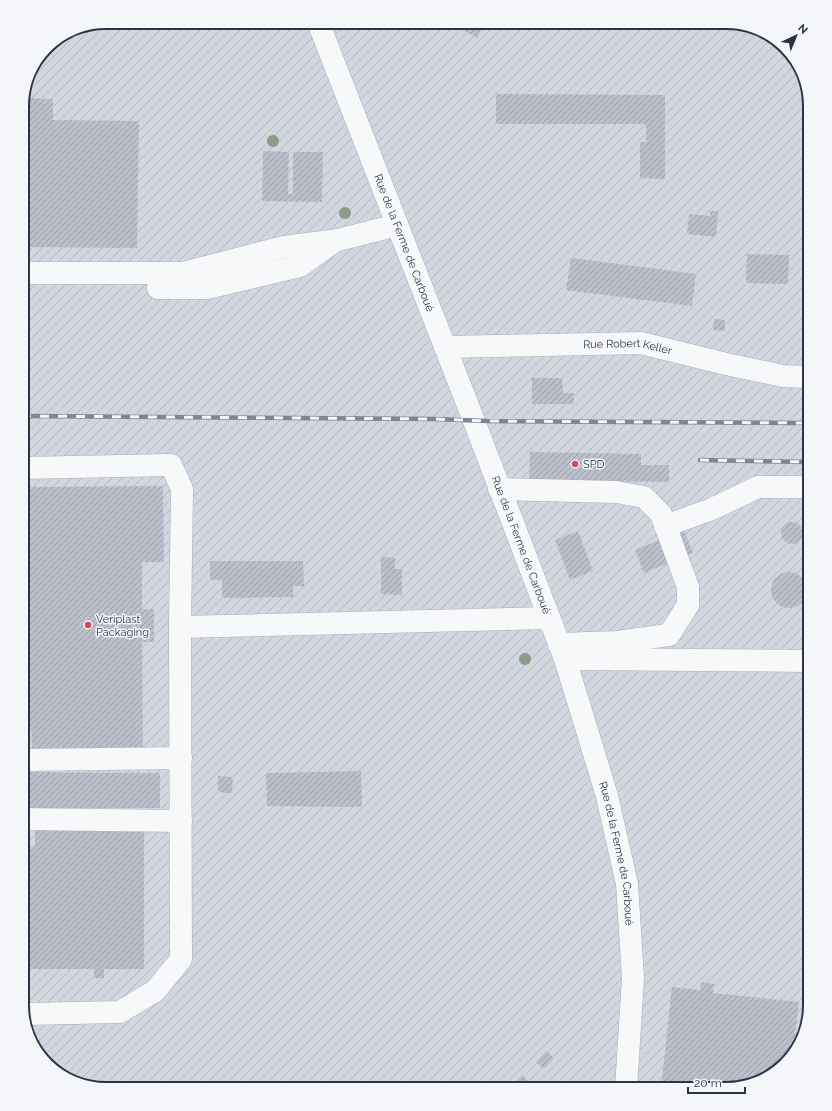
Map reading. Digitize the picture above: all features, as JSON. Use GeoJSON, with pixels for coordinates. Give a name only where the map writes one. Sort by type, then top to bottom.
{"type":"FeatureCollection","features":[{"type":"Feature","properties":{"kind":"street","name":"Rue de la Ferme de Carboué"},"geometry":{"type":"LineString","coordinates":[[321,29],[562,652],[607,796],[627,884],[633,978],[626,1082]]}},
{"type":"Feature","properties":{"kind":"street"},"geometry":{"type":"LineString","coordinates":[[29,273],[183,273],[284,247],[338,240],[397,225]]}},
{"type":"Feature","properties":{"kind":"street"},"geometry":{"type":"LineString","coordinates":[[29,287],[207,288],[300,266],[338,240]]}},
{"type":"Feature","properties":{"kind":"street","name":"Rue Robert Keller"},"geometry":{"type":"LineString","coordinates":[[445,347],[641,343],[726,364],[783,376],[803,377]]}},
{"type":"Feature","properties":{"kind":"street"},"geometry":{"type":"LineString","coordinates":[[29,468],[171,465],[182,489],[180,627],[182,959],[155,991],[120,1012],[29,1014]]}},
{"type":"Feature","properties":{"kind":"street"},"geometry":{"type":"LineString","coordinates":[[665,526],[712,509],[758,487],[803,487]]}},
{"type":"Feature","properties":{"kind":"street"},"geometry":{"type":"LineString","coordinates":[[499,489],[616,492],[644,497],[661,514],[688,587],[688,606],[669,634],[562,652]]}},
{"type":"Feature","properties":{"kind":"street"},"geometry":{"type":"LineString","coordinates":[[180,627],[549,618]]}},
{"type":"Feature","properties":{"kind":"street"},"geometry":{"type":"LineString","coordinates":[[562,652],[803,661]]}},
{"type":"Feature","properties":{"kind":"street"},"geometry":{"type":"LineString","coordinates":[[29,760],[181,758]]}},
{"type":"Feature","properties":{"kind":"street"},"geometry":{"type":"LineString","coordinates":[[29,819],[181,821]]}},
{"type":"Feature","properties":{"kind":"shaded area"},"geometry":{"type":"Polygon","coordinates":[[[731,29],[741,30],[764,39],[776,48],[776,56],[784,56],[790,63],[800,86],[803,106],[803,1010],[799,1029],[790,1048],[777,1063],[769,1069],[750,1078],[726,1082],[106,1082],[86,1079],[72,1074],[55,1063],[42,1048],[33,1029],[29,1010],[29,101],[30,91],[35,77],[48,55],[68,39],[91,30],[731,29]]]}},
{"type":"Feature","properties":{"kind":"building"},"geometry":{"type":"Polygon","coordinates":[[[461,29],[482,29],[477,38],[461,29]]]}},
{"type":"Feature","properties":{"kind":"building"},"geometry":{"type":"Polygon","coordinates":[[[496,94],[665,95],[665,179],[640,178],[640,142],[646,142],[646,124],[496,124],[496,94]]]}},
{"type":"Feature","properties":{"kind":"building"},"geometry":{"type":"Polygon","coordinates":[[[29,98],[53,99],[53,120],[139,121],[137,248],[29,247],[29,98]]]}},
{"type":"Feature","properties":{"kind":"building"},"geometry":{"type":"Polygon","coordinates":[[[263,151],[289,152],[288,194],[293,194],[293,152],[323,152],[322,202],[262,201],[263,151]]]}},
{"type":"Feature","properties":{"kind":"building"},"geometry":{"type":"Polygon","coordinates":[[[710,211],[718,211],[716,237],[687,234],[689,214],[710,216],[710,211]]]}},
{"type":"Feature","properties":{"kind":"building"},"geometry":{"type":"Polygon","coordinates":[[[747,254],[789,255],[788,284],[746,283],[747,254]]]}},
{"type":"Feature","properties":{"kind":"building"},"geometry":{"type":"Polygon","coordinates":[[[571,258],[696,274],[692,306],[566,290],[571,258]]]}},
{"type":"Feature","properties":{"kind":"building"},"geometry":{"type":"Polygon","coordinates":[[[714,319],[725,320],[725,331],[713,330],[714,319]]]}},
{"type":"Feature","properties":{"kind":"building"},"geometry":{"type":"Polygon","coordinates":[[[532,378],[562,378],[563,393],[574,393],[574,404],[532,404],[532,378]]]}},
{"type":"Feature","properties":{"kind":"building"},"geometry":{"type":"Polygon","coordinates":[[[530,452],[641,454],[641,465],[669,465],[669,482],[529,480],[530,452]]]}},
{"type":"Feature","properties":{"kind":"building","name":"Veriplast Packaging"},"geometry":{"type":"Polygon","coordinates":[[[163,486],[164,562],[142,562],[142,609],[154,609],[154,642],[142,642],[143,748],[32,749],[31,729],[29,729],[29,487],[163,486]]]}},
{"type":"Feature","properties":{"kind":"building"},"geometry":{"type":"Polygon","coordinates":[[[792,522],[800,525],[803,533],[800,541],[792,544],[784,541],[781,533],[784,525],[792,522]]]}},
{"type":"Feature","properties":{"kind":"building"},"geometry":{"type":"Polygon","coordinates":[[[684,530],[693,553],[644,573],[635,550],[684,530]]]}},
{"type":"Feature","properties":{"kind":"building"},"geometry":{"type":"Polygon","coordinates":[[[578,531],[593,571],[570,580],[555,540],[578,531]]]}},
{"type":"Feature","properties":{"kind":"building"},"geometry":{"type":"Polygon","coordinates":[[[381,557],[395,558],[395,569],[402,569],[402,595],[381,594],[381,557]]]}},
{"type":"Feature","properties":{"kind":"building"},"geometry":{"type":"Polygon","coordinates":[[[210,561],[303,561],[304,586],[293,586],[293,597],[222,598],[222,580],[210,580],[210,561]]]}},
{"type":"Feature","properties":{"kind":"building"},"geometry":{"type":"Polygon","coordinates":[[[792,572],[802,577],[802,603],[796,607],[786,608],[776,603],[772,597],[771,587],[776,577],[782,573],[792,572]]]}},
{"type":"Feature","properties":{"kind":"building"},"geometry":{"type":"Polygon","coordinates":[[[361,771],[362,807],[267,806],[266,773],[361,771]]]}},
{"type":"Feature","properties":{"kind":"building"},"geometry":{"type":"Polygon","coordinates":[[[29,772],[160,773],[160,808],[29,808],[29,772]]]}},
{"type":"Feature","properties":{"kind":"building"},"geometry":{"type":"Polygon","coordinates":[[[218,776],[233,777],[232,793],[218,792],[218,776]]]}},
{"type":"Feature","properties":{"kind":"building"},"geometry":{"type":"Polygon","coordinates":[[[144,829],[144,969],[104,969],[104,978],[94,978],[94,969],[29,969],[29,847],[35,847],[35,830],[144,829]]]}},
{"type":"Feature","properties":{"kind":"building"},"geometry":{"type":"Polygon","coordinates":[[[701,982],[714,984],[713,993],[799,1002],[795,1040],[790,1048],[777,1063],[769,1069],[750,1078],[726,1082],[662,1082],[672,987],[700,990],[701,982]]]}},
{"type":"Feature","properties":{"kind":"building"},"geometry":{"type":"Polygon","coordinates":[[[546,1051],[554,1058],[544,1069],[536,1062],[546,1051]]]}},
{"type":"Feature","properties":{"kind":"building"},"geometry":{"type":"Polygon","coordinates":[[[522,1075],[529,1082],[515,1082],[522,1075]]]}},
{"type":"Feature","properties":{"kind":"railway"},"geometry":{"type":"LineString","coordinates":[[29,416],[803,423]]}},
{"type":"Feature","properties":{"kind":"railway"},"geometry":{"type":"LineString","coordinates":[[700,460],[803,462]]}},
{"type":"Feature","properties":{"kind":"place","name":"SPD"},"geometry":{"type":"Point","coordinates":[575,464]}},
{"type":"Feature","properties":{"kind":"place","name":"Veriplast Packaging"},"geometry":{"type":"Point","coordinates":[88,625]}}]}
